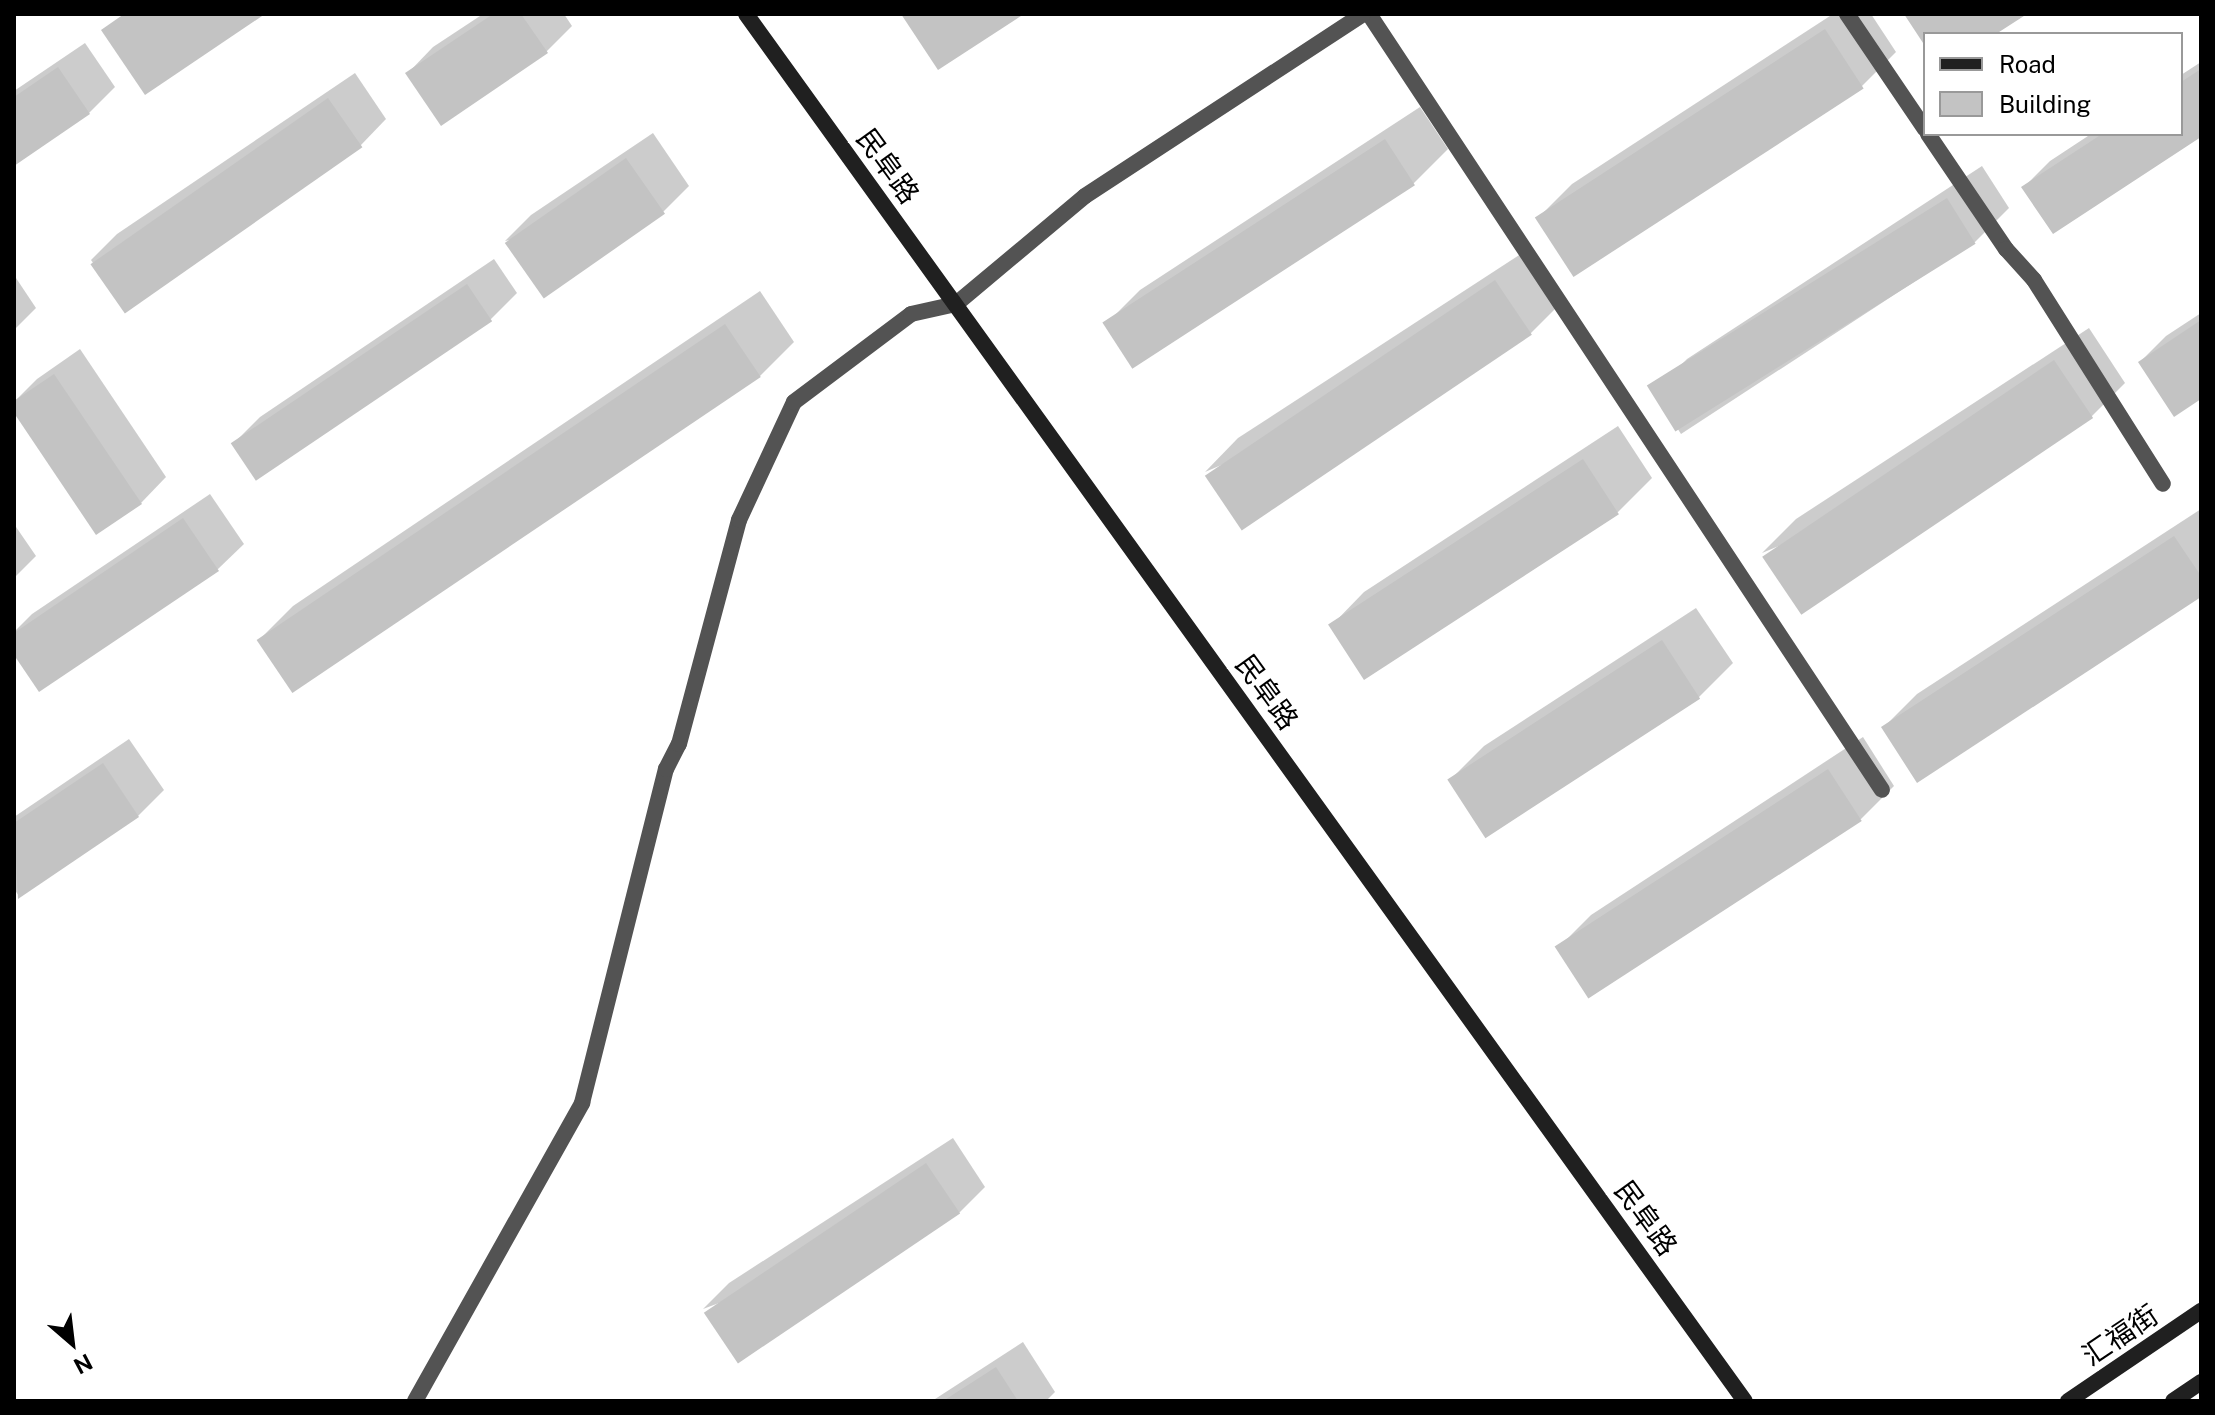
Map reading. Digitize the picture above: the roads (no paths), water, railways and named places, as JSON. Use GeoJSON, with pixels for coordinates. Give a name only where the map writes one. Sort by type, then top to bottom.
{"type":"FeatureCollection","features":[{"type":"Feature","properties":{"kind":"street","name":"民阜路"},"geometry":{"type":"LineString","coordinates":[[746,14],[1745,1401]]}},
{"type":"Feature","properties":{"kind":"street"},"geometry":{"type":"LineString","coordinates":[[415,1401],[582,1103],[666,769],[679,744],[739,520],[794,402],[911,314],[956,304],[1085,196],[1366,14],[1882,790]]}},
{"type":"Feature","properties":{"kind":"street"},"geometry":{"type":"LineString","coordinates":[[1847,14],[1923,126]]}},
{"type":"Feature","properties":{"kind":"street"},"geometry":{"type":"LineString","coordinates":[[1929,136],[2006,249],[2034,280],[2163,484]]}},
{"type":"Feature","properties":{"kind":"street","name":"汇福街"},"geometry":{"type":"LineString","coordinates":[[2068,1401],[2201,1311]]}},
{"type":"Feature","properties":{"kind":"street"},"geometry":{"type":"LineString","coordinates":[[2173,1401],[2201,1382]]}}]}
